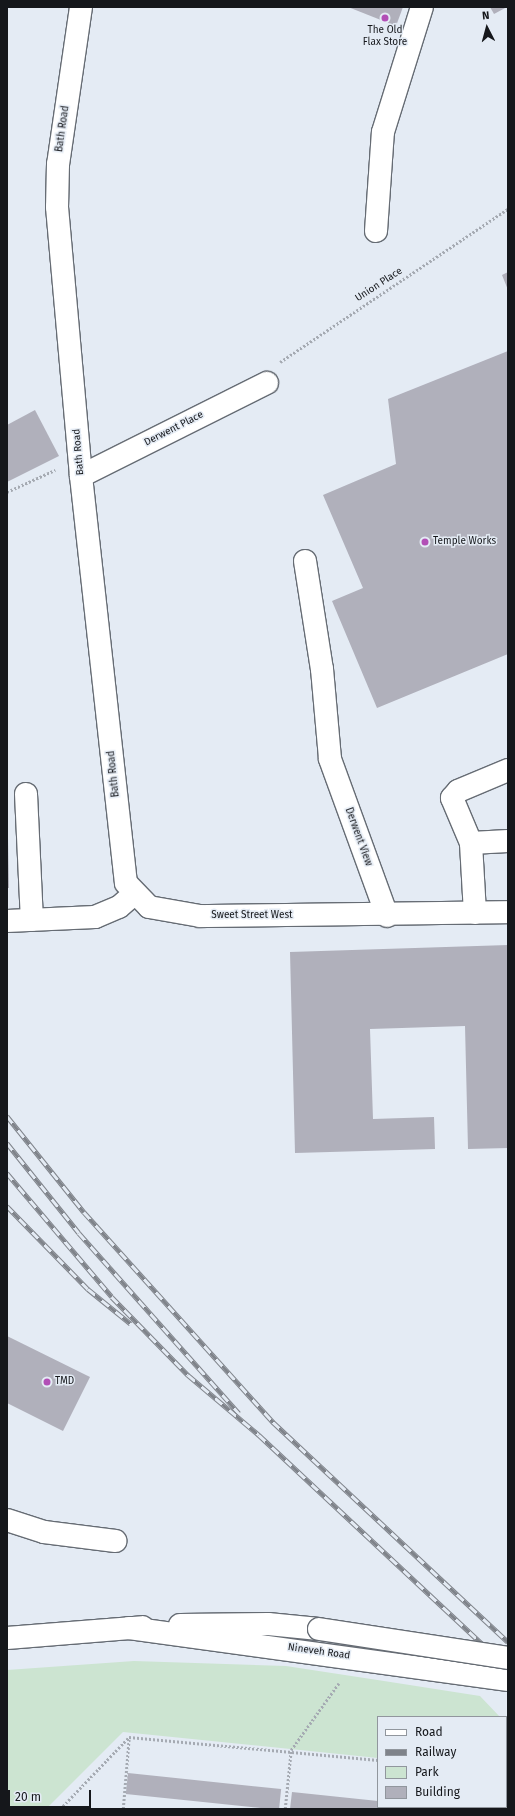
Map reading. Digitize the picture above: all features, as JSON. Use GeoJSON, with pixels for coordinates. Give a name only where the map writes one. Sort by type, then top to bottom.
{"type":"FeatureCollection","features":[{"type":"Feature","properties":{"kind":"street","name":"Bath Road"},"geometry":{"type":"LineString","coordinates":[[81,7],[58,164],[57,207],[81,476],[126,883],[134,894]]}},
{"type":"Feature","properties":{"kind":"street"},"geometry":{"type":"LineString","coordinates":[[376,231],[383,132],[422,7]]}},
{"type":"Feature","properties":{"kind":"street","name":"Derwent Place"},"geometry":{"type":"LineString","coordinates":[[81,476],[267,383]]}},
{"type":"Feature","properties":{"kind":"street","name":"Derwent View"},"geometry":{"type":"LineString","coordinates":[[305,561],[322,669],[330,759],[387,916]]}},
{"type":"Feature","properties":{"kind":"street"},"geometry":{"type":"LineString","coordinates":[[475,913],[471,843],[452,798],[458,792],[508,770]]}},
{"type":"Feature","properties":{"kind":"street"},"geometry":{"type":"LineString","coordinates":[[26,794],[32,920]]}},
{"type":"Feature","properties":{"kind":"street"},"geometry":{"type":"LineString","coordinates":[[471,843],[508,840]]}},
{"type":"Feature","properties":{"kind":"street"},"geometry":{"type":"LineString","coordinates":[[7,921],[95,917],[119,907],[134,894]]}},
{"type":"Feature","properties":{"kind":"street","name":"Sweet Street West"},"geometry":{"type":"LineString","coordinates":[[134,894],[149,907],[200,916],[387,916],[508,912]]}},
{"type":"Feature","properties":{"kind":"street"},"geometry":{"type":"LineString","coordinates":[[7,1520],[44,1532],[115,1541]]}},
{"type":"Feature","properties":{"kind":"street","name":"Nineveh Road"},"geometry":{"type":"LineString","coordinates":[[7,1638],[213,1623],[319,1629],[508,1658]]}},
{"type":"Feature","properties":{"kind":"street","name":"Nineveh Road"},"geometry":{"type":"LineString","coordinates":[[129,1628],[338,1654],[508,1680]]}},
{"type":"Feature","properties":{"kind":"path","name":"Union Place"},"geometry":{"type":"LineString","coordinates":[[267,383],[284,357],[508,209]]}},
{"type":"Feature","properties":{"kind":"path"},"geometry":{"type":"LineString","coordinates":[[7,492],[60,467],[81,476]]}},
{"type":"Feature","properties":{"kind":"path"},"geometry":{"type":"LineString","coordinates":[[286,1809],[291,1750],[347,1671],[338,1654]]}},
{"type":"Feature","properties":{"kind":"path"},"geometry":{"type":"LineString","coordinates":[[129,1737],[291,1750],[377,1760]]}},
{"type":"Feature","properties":{"kind":"path"},"geometry":{"type":"LineString","coordinates":[[60,1809],[129,1737]]}},
{"type":"Feature","properties":{"kind":"path"},"geometry":{"type":"LineString","coordinates":[[123,1809],[129,1737]]}},
{"type":"Feature","properties":{"kind":"green space"},"geometry":{"type":"Polygon","coordinates":[[[134,1661],[286,1666],[480,1696],[499,1716],[377,1716],[377,1758],[123,1732],[46,1809],[7,1809],[7,1670],[134,1661]]]}},
{"type":"Feature","properties":{"kind":"building","name":"The Old Flax Store"},"geometry":{"type":"Polygon","coordinates":[[[348,7],[403,7],[396,26],[348,7]]]}},
{"type":"Feature","properties":{"kind":"building"},"geometry":{"type":"Polygon","coordinates":[[[490,7],[507,7],[494,14],[490,7]]]}},
{"type":"Feature","properties":{"kind":"building"},"geometry":{"type":"Polygon","coordinates":[[[508,272],[508,290],[502,275],[508,272]]]}},
{"type":"Feature","properties":{"kind":"building","name":"Temple Works"},"geometry":{"type":"Polygon","coordinates":[[[508,351],[508,654],[377,708],[332,601],[363,588],[323,495],[396,464],[388,399],[508,351]]]}},
{"type":"Feature","properties":{"kind":"building"},"geometry":{"type":"Polygon","coordinates":[[[35,410],[59,456],[7,482],[7,425],[35,410]]]}},
{"type":"Feature","properties":{"kind":"building"},"geometry":{"type":"Polygon","coordinates":[[[8,838],[9,888],[7,888],[8,838]]]}},
{"type":"Feature","properties":{"kind":"building"},"geometry":{"type":"Polygon","coordinates":[[[508,945],[508,1148],[468,1149],[465,1026],[370,1029],[373,1119],[434,1117],[435,1149],[295,1153],[290,952],[508,945]]]}},
{"type":"Feature","properties":{"kind":"building","name":"TMD"},"geometry":{"type":"Polygon","coordinates":[[[7,1336],[90,1377],[63,1431],[7,1403],[7,1336]]]}},
{"type":"Feature","properties":{"kind":"building"},"geometry":{"type":"Polygon","coordinates":[[[128,1773],[281,1789],[279,1809],[126,1794],[128,1773]]]}},
{"type":"Feature","properties":{"kind":"building"},"geometry":{"type":"Polygon","coordinates":[[[292,1792],[377,1801],[377,1808],[444,1809],[290,1809],[292,1792]]]}},
{"type":"Feature","properties":{"kind":"railway"},"geometry":{"type":"LineString","coordinates":[[7,1116],[84,1212],[273,1422],[508,1642]]}},
{"type":"Feature","properties":{"kind":"railway"},"geometry":{"type":"LineString","coordinates":[[7,1143],[79,1233],[239,1413]]}},
{"type":"Feature","properties":{"kind":"railway"},"geometry":{"type":"LineString","coordinates":[[7,1173],[112,1297],[188,1375],[259,1435],[508,1668]]}},
{"type":"Feature","properties":{"kind":"railway"},"geometry":{"type":"LineString","coordinates":[[7,1206],[88,1289],[131,1324]]}},
{"type":"Feature","properties":{"kind":"place","name":"The Old Flax Store"},"geometry":{"type":"Point","coordinates":[385,18]}},
{"type":"Feature","properties":{"kind":"place","name":"Temple Works"},"geometry":{"type":"Point","coordinates":[425,542]}},
{"type":"Feature","properties":{"kind":"place","name":"TMD"},"geometry":{"type":"Point","coordinates":[47,1382]}}]}
